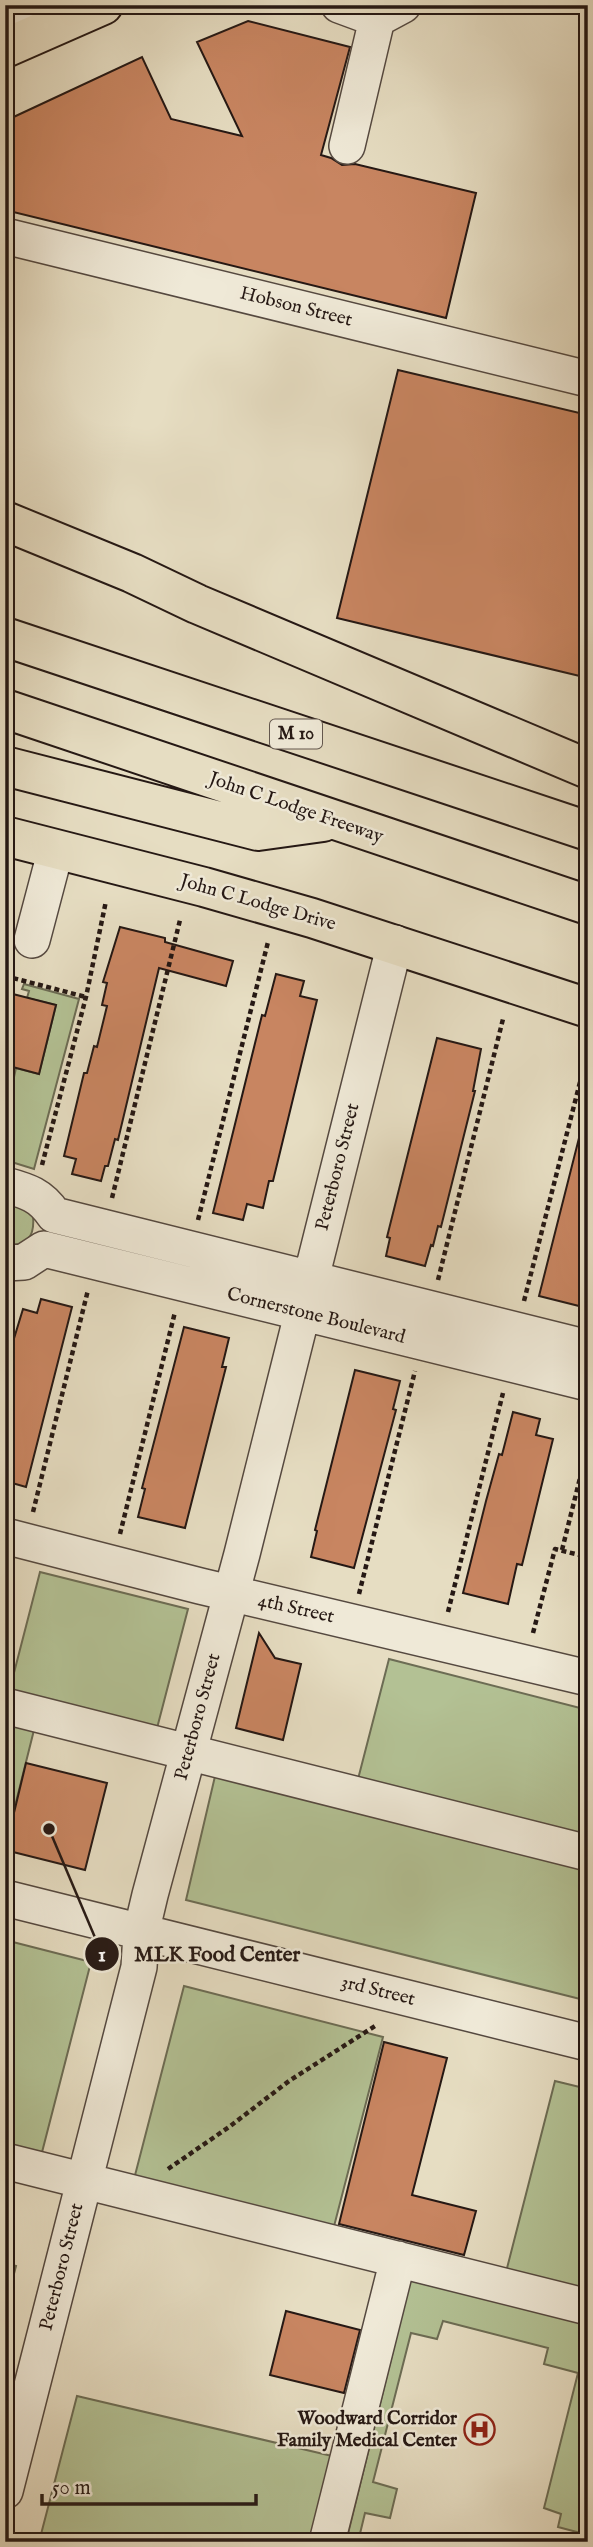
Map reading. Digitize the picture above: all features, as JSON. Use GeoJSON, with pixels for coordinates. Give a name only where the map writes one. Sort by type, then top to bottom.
{"type":"FeatureCollection","features":[{"type":"Feature","properties":{"kind":"main road"},"geometry":{"type":"LineString","coordinates":[[15,44],[103,5]]}},
{"type":"Feature","properties":{"kind":"main road"},"geometry":{"type":"LineString","coordinates":[[5,521],[588,769]]}},
{"type":"Feature","properties":{"kind":"main road","name":"M 10"},"geometry":{"type":"LineString","coordinates":[[5,637],[588,831]]}},
{"type":"Feature","properties":{"kind":"main road","name":"John C Lodge Freeway"},"geometry":{"type":"LineString","coordinates":[[5,709],[588,905]]}},
{"type":"Feature","properties":{"kind":"main road"},"geometry":{"type":"LineString","coordinates":[[5,766],[258,831],[334,821]]}},
{"type":"Feature","properties":{"kind":"main road","name":"John C Lodge Drive"},"geometry":{"type":"LineString","coordinates":[[5,836],[204,887],[395,943],[588,1008]]}},
{"type":"Feature","properties":{"kind":"street"},"geometry":{"type":"LineString","coordinates":[[10,5],[15,44]]}},
{"type":"Feature","properties":{"kind":"street"},"geometry":{"type":"LineString","coordinates":[[339,5],[390,12],[347,146]]}},
{"type":"Feature","properties":{"kind":"street","name":"Hobson Street"},"geometry":{"type":"LineString","coordinates":[[5,236],[588,379]]}},
{"type":"Feature","properties":{"kind":"street"},"geometry":{"type":"LineString","coordinates":[[32,940],[56,849]]}},
{"type":"Feature","properties":{"kind":"street","name":"Peterboro Street"},"geometry":{"type":"LineString","coordinates":[[5,2491],[139,1967],[141,1933],[231,1593],[395,943]]}},
{"type":"Feature","properties":{"kind":"street","name":"Cornerstone Boulevard"},"geometry":{"type":"LineString","coordinates":[[5,1185],[39,1196],[54,1215],[588,1383]]}},
{"type":"Feature","properties":{"kind":"street"},"geometry":{"type":"LineString","coordinates":[[5,1263],[24,1262],[44,1248],[53,1234],[54,1215]]}},
{"type":"Feature","properties":{"kind":"street","name":"Cornerstone Boulevard"},"geometry":{"type":"LineString","coordinates":[[44,1248],[588,1348]]}},
{"type":"Feature","properties":{"kind":"street","name":"4th Street"},"geometry":{"type":"LineString","coordinates":[[5,1536],[588,1678]]}},
{"type":"Feature","properties":{"kind":"street"},"geometry":{"type":"LineString","coordinates":[[5,1706],[588,1853]]}},
{"type":"Feature","properties":{"kind":"street","name":"3rd Street"},"geometry":{"type":"LineString","coordinates":[[5,1898],[588,2043]]}},
{"type":"Feature","properties":{"kind":"street"},"geometry":{"type":"LineString","coordinates":[[5,2161],[588,2307]]}},
{"type":"Feature","properties":{"kind":"street"},"geometry":{"type":"LineString","coordinates":[[327,2542],[398,2259]]}},
{"type":"Feature","properties":{"kind":"path"},"geometry":{"type":"LineString","coordinates":[[39,1174],[86,997],[106,901]]}},
{"type":"Feature","properties":{"kind":"path"},"geometry":{"type":"LineString","coordinates":[[110,1207],[180,920]]}},
{"type":"Feature","properties":{"kind":"path"},"geometry":{"type":"LineString","coordinates":[[196,1228],[268,942]]}},
{"type":"Feature","properties":{"kind":"path"},"geometry":{"type":"LineString","coordinates":[[5,976],[86,997]]}},
{"type":"Feature","properties":{"kind":"path"},"geometry":{"type":"LineString","coordinates":[[436,1289],[503,1019]]}},
{"type":"Feature","properties":{"kind":"path"},"geometry":{"type":"LineString","coordinates":[[522,1310],[588,1051]]}},
{"type":"Feature","properties":{"kind":"path"},"geometry":{"type":"LineString","coordinates":[[5,1087],[9,1098],[5,1112]]}},
{"type":"Feature","properties":{"kind":"path"},"geometry":{"type":"LineString","coordinates":[[33,1512],[90,1283]]}},
{"type":"Feature","properties":{"kind":"path"},"geometry":{"type":"LineString","coordinates":[[120,1534],[177,1305]]}},
{"type":"Feature","properties":{"kind":"path"},"geometry":{"type":"LineString","coordinates":[[359,1594],[416,1364]]}},
{"type":"Feature","properties":{"kind":"path"},"geometry":{"type":"LineString","coordinates":[[447,1616],[505,1386]]}},
{"type":"Feature","properties":{"kind":"path"},"geometry":{"type":"LineString","coordinates":[[562,1550],[588,1446]]}},
{"type":"Feature","properties":{"kind":"path"},"geometry":{"type":"LineString","coordinates":[[532,1637],[555,1549],[588,1557]]}},
{"type":"Feature","properties":{"kind":"path"},"geometry":{"type":"LineString","coordinates":[[134,2193],[229,2127],[289,2081],[375,2026]]}},
{"type":"Feature","properties":{"kind":"green space"},"geometry":{"type":"Polygon","coordinates":[[[24,984],[79,999],[34,1169],[5,1160],[5,1117],[11,1101],[5,1075],[14,1077],[16,1068],[39,1074],[56,1005],[27,998],[29,991],[22,989],[24,984]]]}},
{"type":"Feature","properties":{"kind":"green space"},"geometry":{"type":"Polygon","coordinates":[[[5,1199],[21,1203],[33,1216],[31,1235],[19,1244],[5,1246],[5,1199]]]}},
{"type":"Feature","properties":{"kind":"green space"},"geometry":{"type":"Polygon","coordinates":[[[40,1572],[188,1609],[156,1732],[8,1696],[40,1572]]]}},
{"type":"Feature","properties":{"kind":"green space"},"geometry":{"type":"Polygon","coordinates":[[[389,1659],[588,1710],[588,1841],[357,1783],[389,1659]]]}},
{"type":"Feature","properties":{"kind":"green space"},"geometry":{"type":"Polygon","coordinates":[[[5,1714],[36,1722],[5,1846],[5,1714]]]}},
{"type":"Feature","properties":{"kind":"green space"},"geometry":{"type":"Polygon","coordinates":[[[216,1772],[588,1861],[588,2001],[186,1900],[216,1772]]]}},
{"type":"Feature","properties":{"kind":"green space"},"geometry":{"type":"Polygon","coordinates":[[[5,1940],[91,1962],[40,2160],[5,2151],[5,1940]]]}},
{"type":"Feature","properties":{"kind":"green space"},"geometry":{"type":"Polygon","coordinates":[[[184,1986],[383,2037],[332,2234],[133,2183],[184,1986]]]}},
{"type":"Feature","properties":{"kind":"green space"},"geometry":{"type":"Polygon","coordinates":[[[555,2081],[588,2089],[588,2296],[505,2276],[555,2081]]]}},
{"type":"Feature","properties":{"kind":"green space"},"geometry":{"type":"Polygon","coordinates":[[[5,2263],[16,2266],[5,2309],[5,2263]]]}},
{"type":"Feature","properties":{"kind":"green space"},"geometry":{"type":"Polygon","coordinates":[[[411,2277],[588,2322],[588,2535],[558,2527],[561,2514],[544,2508],[578,2373],[544,2364],[548,2348],[443,2321],[437,2339],[411,2333],[373,2482],[397,2489],[390,2518],[365,2513],[358,2542],[346,2542],[411,2277]]]}},
{"type":"Feature","properties":{"kind":"green space"},"geometry":{"type":"Polygon","coordinates":[[[77,2396],[332,2456],[311,2542],[39,2542],[77,2396]]]}},
{"type":"Feature","properties":{"kind":"building"},"geometry":{"type":"Polygon","coordinates":[[[248,21],[350,47],[321,155],[342,165],[355,164],[476,193],[446,318],[5,210],[5,121],[142,57],[171,119],[242,136],[197,42],[248,21]]]}},
{"type":"Feature","properties":{"kind":"building"},"geometry":{"type":"Polygon","coordinates":[[[398,370],[588,415],[588,678],[337,618],[398,370]]]}},
{"type":"Feature","properties":{"kind":"building"},"geometry":{"type":"Polygon","coordinates":[[[120,927],[165,938],[165,942],[233,961],[226,986],[159,968],[118,1140],[115,1139],[101,1181],[72,1174],[76,1159],[64,1156],[84,1073],[87,1073],[94,1046],[97,1047],[107,1006],[102,1005],[107,983],[103,982],[120,927]]]}},
{"type":"Feature","properties":{"kind":"building"},"geometry":{"type":"Polygon","coordinates":[[[276,974],[304,981],[300,996],[317,1000],[273,1181],[269,1181],[263,1208],[247,1204],[243,1220],[213,1213],[262,1015],[265,1016],[276,974]]]}},
{"type":"Feature","properties":{"kind":"building"},"geometry":{"type":"Polygon","coordinates":[[[5,992],[56,1005],[39,1074],[5,1065],[5,992]]]}},
{"type":"Feature","properties":{"kind":"building"},"geometry":{"type":"Polygon","coordinates":[[[437,1038],[481,1049],[475,1091],[441,1227],[438,1226],[425,1266],[386,1256],[390,1238],[387,1237],[437,1038]]]}},
{"type":"Feature","properties":{"kind":"building"},"geometry":{"type":"Polygon","coordinates":[[[580,1134],[588,1135],[588,1287],[583,1307],[539,1296],[580,1134]]]}},
{"type":"Feature","properties":{"kind":"building"},"geometry":{"type":"Polygon","coordinates":[[[41,1299],[72,1307],[26,1487],[5,1481],[5,1368],[23,1309],[37,1313],[41,1299]]]}},
{"type":"Feature","properties":{"kind":"building"},"geometry":{"type":"Polygon","coordinates":[[[184,1327],[229,1338],[222,1367],[226,1367],[185,1528],[138,1517],[145,1489],[142,1488],[184,1327]]]}},
{"type":"Feature","properties":{"kind":"building"},"geometry":{"type":"Polygon","coordinates":[[[355,1370],[400,1381],[393,1409],[396,1410],[354,1568],[311,1557],[317,1531],[315,1530],[355,1370]]]}},
{"type":"Feature","properties":{"kind":"building"},"geometry":{"type":"Polygon","coordinates":[[[513,1412],[540,1419],[536,1435],[553,1439],[522,1565],[517,1564],[508,1604],[463,1593],[486,1501],[513,1412]]]}},
{"type":"Feature","properties":{"kind":"building"},"geometry":{"type":"Polygon","coordinates":[[[259,1633],[275,1658],[301,1664],[283,1740],[236,1728],[259,1633]]]}},
{"type":"Feature","properties":{"kind":"building"},"geometry":{"type":"Polygon","coordinates":[[[26,1763],[107,1783],[85,1870],[5,1850],[26,1763]]]}},
{"type":"Feature","properties":{"kind":"building"},"geometry":{"type":"Polygon","coordinates":[[[384,2042],[447,2058],[412,2195],[476,2211],[464,2255],[339,2224],[384,2042]]]}},
{"type":"Feature","properties":{"kind":"building"},"geometry":{"type":"Polygon","coordinates":[[[286,2311],[360,2330],[344,2393],[270,2375],[286,2311]]]}},
{"type":"Feature","properties":{"kind":"place","name":"MLK Food Center"},"geometry":{"type":"Point","coordinates":[49,1829]}},
{"type":"Feature","properties":{"kind":"place","name":"Woodward Corridor Family Medical Center"},"geometry":{"type":"Point","coordinates":[480,2430]}}]}
